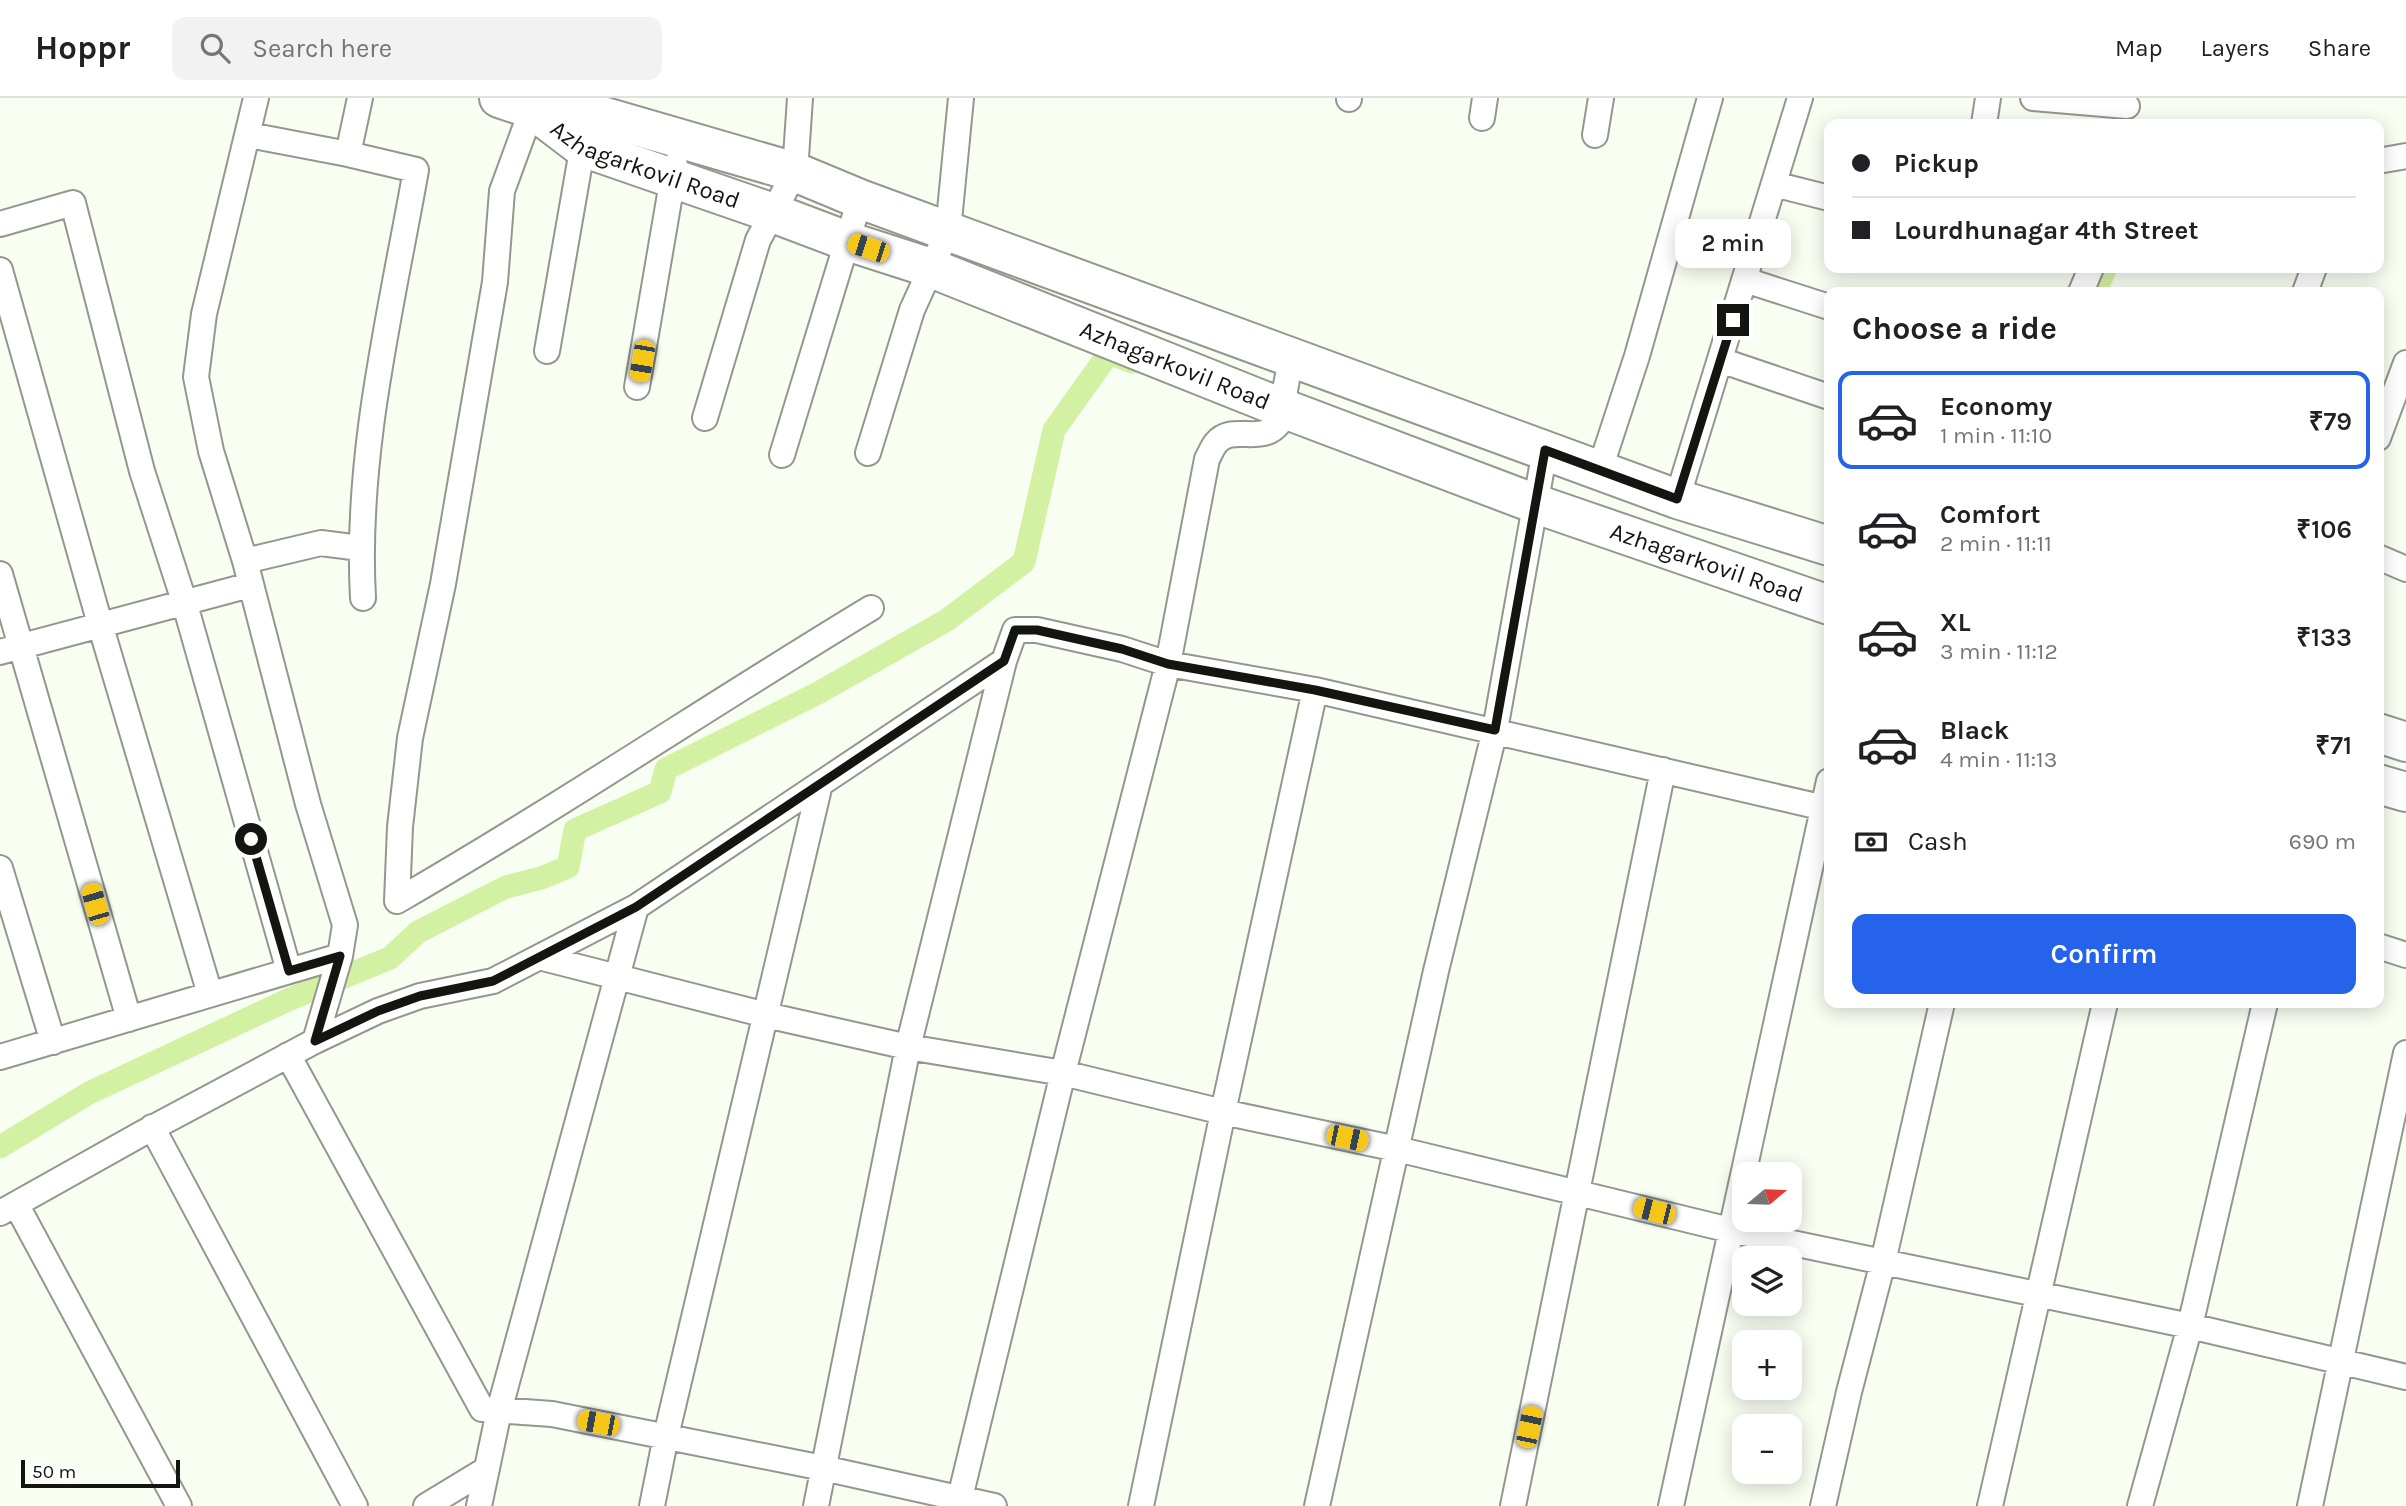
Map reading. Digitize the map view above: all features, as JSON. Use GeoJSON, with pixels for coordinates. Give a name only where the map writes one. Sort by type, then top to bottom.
{"type":"FeatureCollection","features":[{"type":"Feature","properties":{"kind":"main road","name":"Azhagarkovil Road"},"geometry":{"type":"LineString","coordinates":[[515,103],[585,129],[673,178],[847,241],[931,268],[1055,317],[1280,416],[1535,509],[1824,604]]}},
{"type":"Feature","properties":{"kind":"main road","name":"Azhagarkovil Road"},"geometry":{"type":"LineString","coordinates":[[585,129],[679,140],[794,173],[1677,499],[1824,544]]}},
{"type":"Feature","properties":{"kind":"main road"},"geometry":{"type":"LineString","coordinates":[[1055,317],[1075,278]]}},
{"type":"Feature","properties":{"kind":"main road"},"geometry":{"type":"LineString","coordinates":[[2384,735],[2406,742]]}},
{"type":"Feature","properties":{"kind":"main road"},"geometry":{"type":"LineString","coordinates":[[2384,786],[2406,792]]}},
{"type":"Feature","properties":{"kind":"street"},"geometry":{"type":"LineString","coordinates":[[256,98],[204,314],[196,377],[211,451],[248,573],[308,804],[345,925],[315,1041]]}},
{"type":"Feature","properties":{"kind":"street"},"geometry":{"type":"LineString","coordinates":[[348,154],[360,98]]}},
{"type":"Feature","properties":{"kind":"street"},"geometry":{"type":"LineString","coordinates":[[705,418],[758,240],[794,173],[800,98]]}},
{"type":"Feature","properties":{"kind":"street"},"geometry":{"type":"LineString","coordinates":[[868,453],[912,310],[948,231],[961,98]]}},
{"type":"Feature","properties":{"kind":"street"},"geometry":{"type":"LineString","coordinates":[[1595,135],[1601,98]]}},
{"type":"Feature","properties":{"kind":"street"},"geometry":{"type":"LineString","coordinates":[[1600,469],[1637,356],[1710,98]]}},
{"type":"Feature","properties":{"kind":"street"},"geometry":{"type":"LineString","coordinates":[[1677,499],[1800,98]]}},
{"type":"Feature","properties":{"kind":"street"},"geometry":{"type":"LineString","coordinates":[[1985,119],[1988,98]]}},
{"type":"Feature","properties":{"kind":"street"},"geometry":{"type":"LineString","coordinates":[[2033,98],[2127,109]]}},
{"type":"Feature","properties":{"kind":"street"},"geometry":{"type":"LineString","coordinates":[[515,103],[502,191],[495,282],[443,584],[410,738],[400,827],[397,901],[516,832],[743,685],[871,608]]}},
{"type":"Feature","properties":{"kind":"street"},"geometry":{"type":"LineString","coordinates":[[547,351],[585,129]]}},
{"type":"Feature","properties":{"kind":"street"},"geometry":{"type":"LineString","coordinates":[[249,135],[416,170],[375,394],[360,548],[363,598]]}},
{"type":"Feature","properties":{"kind":"street"},"geometry":{"type":"LineString","coordinates":[[637,387],[679,140]]}},
{"type":"Feature","properties":{"kind":"street"},"geometry":{"type":"LineString","coordinates":[[2384,161],[2406,156]]}},
{"type":"Feature","properties":{"kind":"street"},"geometry":{"type":"LineString","coordinates":[[1774,184],[1824,197]]}},
{"type":"Feature","properties":{"kind":"street"},"geometry":{"type":"LineString","coordinates":[[782,455],[860,199]]}},
{"type":"Feature","properties":{"kind":"street"},"geometry":{"type":"LineString","coordinates":[[0,224],[73,203],[142,471],[184,601],[289,971]]}},
{"type":"Feature","properties":{"kind":"street"},"geometry":{"type":"LineString","coordinates":[[0,270],[100,624],[210,995]]}},
{"type":"Feature","properties":{"kind":"street"},"geometry":{"type":"LineString","coordinates":[[1745,280],[1824,305]]}},
{"type":"Feature","properties":{"kind":"street"},"geometry":{"type":"LineString","coordinates":[[958,1502],[1063,1073],[1168,664],[1207,459],[1217,441],[1233,434],[1264,435],[1273,431],[1280,416],[1291,358]]}},
{"type":"Feature","properties":{"kind":"street"},"geometry":{"type":"LineString","coordinates":[[1720,360],[1824,395]]}},
{"type":"Feature","properties":{"kind":"street"},"geometry":{"type":"LineString","coordinates":[[2384,422],[2406,363]]}},
{"type":"Feature","properties":{"kind":"street"},"geometry":{"type":"LineString","coordinates":[[1317,1506],[1436,971],[1495,730],[1545,450]]}},
{"type":"Feature","properties":{"kind":"street"},"geometry":{"type":"LineString","coordinates":[[10,649],[184,601],[321,543],[360,548]]}},
{"type":"Feature","properties":{"kind":"street"},"geometry":{"type":"LineString","coordinates":[[2384,560],[2406,569]]}},
{"type":"Feature","properties":{"kind":"street"},"geometry":{"type":"LineString","coordinates":[[0,574],[10,649],[129,1018]]}},
{"type":"Feature","properties":{"kind":"street"},"geometry":{"type":"LineString","coordinates":[[816,1506],[908,1046],[1004,661],[1015,630],[1037,630],[1122,649],[1168,664],[1315,690],[1824,808]]}},
{"type":"Feature","properties":{"kind":"street"},"geometry":{"type":"LineString","coordinates":[[178,1506],[8,1209],[152,1127],[315,1041],[378,1011],[420,996],[493,981],[636,907],[1004,661]]}},
{"type":"Feature","properties":{"kind":"street"},"geometry":{"type":"LineString","coordinates":[[1141,1506],[1315,690]]}},
{"type":"Feature","properties":{"kind":"street"},"geometry":{"type":"LineString","coordinates":[[1513,1506],[1663,770]]}},
{"type":"Feature","properties":{"kind":"street"},"geometry":{"type":"LineString","coordinates":[[652,1506],[666,1436],[820,784]]}},
{"type":"Feature","properties":{"kind":"street"},"geometry":{"type":"LineString","coordinates":[[1671,1506],[1824,812]]}},
{"type":"Feature","properties":{"kind":"street"},"geometry":{"type":"LineString","coordinates":[[0,868],[53,1042]]}},
{"type":"Feature","properties":{"kind":"street"},"geometry":{"type":"LineString","coordinates":[[479,1506],[499,1410],[636,907]]}},
{"type":"Feature","properties":{"kind":"street"},"geometry":{"type":"LineString","coordinates":[[2384,948],[2406,955]]}},
{"type":"Feature","properties":{"kind":"street"},"geometry":{"type":"LineString","coordinates":[[539,957],[765,1015],[908,1046],[1063,1073],[1223,1112],[1397,1149],[1730,1230],[2190,1326],[2406,1377]]}},
{"type":"Feature","properties":{"kind":"street"},"geometry":{"type":"LineString","coordinates":[[0,1058],[289,971],[334,975]]}},
{"type":"Feature","properties":{"kind":"street"},"geometry":{"type":"LineString","coordinates":[[1823,1506],[1849,1392],[1884,1262],[1941,1008]]}},
{"type":"Feature","properties":{"kind":"street"},"geometry":{"type":"LineString","coordinates":[[1990,1506],[2104,1008]]}},
{"type":"Feature","properties":{"kind":"street"},"geometry":{"type":"LineString","coordinates":[[2140,1506],[2190,1326],[2264,1008]]}},
{"type":"Feature","properties":{"kind":"street"},"geometry":{"type":"LineString","coordinates":[[288,1055],[482,1409],[552,1414],[823,1468],[958,1502],[994,1506]]}},
{"type":"Feature","properties":{"kind":"street"},"geometry":{"type":"LineString","coordinates":[[2310,1506],[2406,1055]]}},
{"type":"Feature","properties":{"kind":"street"},"geometry":{"type":"LineString","coordinates":[[152,1127],[355,1506]]}},
{"type":"Feature","properties":{"kind":"street"},"geometry":{"type":"LineString","coordinates":[[426,1506],[486,1469]]}},
{"type":"Feature","properties":{"kind":"waterway"},"geometry":{"type":"LineString","coordinates":[[2097,287],[2104,273]]}},
{"type":"Feature","properties":{"kind":"waterway"},"geometry":{"type":"LineString","coordinates":[[0,1147],[89,1093],[290,999],[390,958],[418,932],[506,887],[541,878],[568,867],[575,830],[660,792],[666,769],[818,693],[947,620],[1024,562],[1054,430],[1109,353],[1132,362]]}},
{"type":"Feature","properties":{"kind":"route"},"geometry":{"type":"LineString","coordinates":[[251,839],[289,971],[340,956],[315,1041],[378,1011],[420,996],[493,981],[636,907],[1004,661],[1015,630],[1037,630],[1122,649],[1168,664],[1315,690],[1495,730],[1545,450],[1677,499],[1733,320]]}}]}
